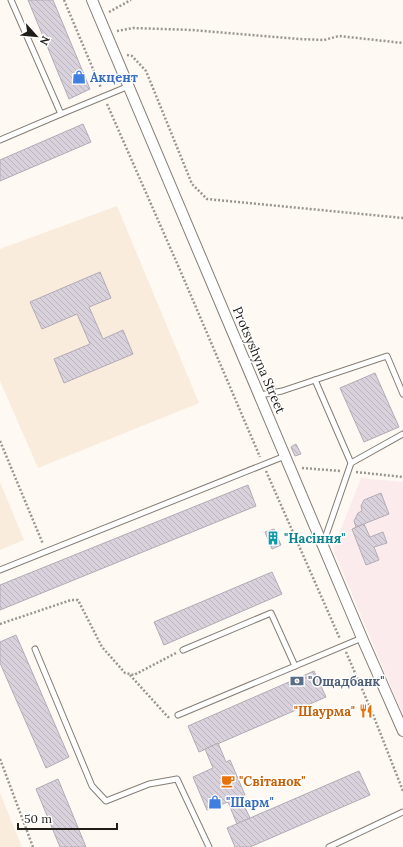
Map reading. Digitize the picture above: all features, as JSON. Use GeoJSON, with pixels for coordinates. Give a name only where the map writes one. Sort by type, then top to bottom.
{"type":"FeatureCollection","features":[{"type":"Feature","properties":{"kind":"street","name":"Protsyshyna Street"},"geometry":{"type":"LineString","coordinates":[[92,0],[362,638],[403,731]]}},
{"type":"Feature","properties":{"kind":"lane"},"geometry":{"type":"LineString","coordinates":[[11,0],[61,114]]}},
{"type":"Feature","properties":{"kind":"lane"},"geometry":{"type":"LineString","coordinates":[[0,140],[129,86]]}},
{"type":"Feature","properties":{"kind":"lane"},"geometry":{"type":"LineString","coordinates":[[260,396],[282,392],[387,356],[403,394]]}},
{"type":"Feature","properties":{"kind":"lane"},"geometry":{"type":"LineString","coordinates":[[315,380],[352,464]]}},
{"type":"Feature","properties":{"kind":"lane"},"geometry":{"type":"LineString","coordinates":[[323,545],[352,464],[403,434]]}},
{"type":"Feature","properties":{"kind":"lane"},"geometry":{"type":"LineString","coordinates":[[0,570],[285,456]]}},
{"type":"Feature","properties":{"kind":"lane"},"geometry":{"type":"LineString","coordinates":[[183,650],[271,613],[295,666]]}},
{"type":"Feature","properties":{"kind":"lane"},"geometry":{"type":"LineString","coordinates":[[178,715],[362,638]]}},
{"type":"Feature","properties":{"kind":"lane"},"geometry":{"type":"LineString","coordinates":[[35,649],[92,786],[106,801],[149,784],[177,779],[209,847]]}},
{"type":"Feature","properties":{"kind":"lane"},"geometry":{"type":"LineString","coordinates":[[329,847],[403,812]]}},
{"type":"Feature","properties":{"kind":"path"},"geometry":{"type":"LineString","coordinates":[[64,0],[104,96],[372,712],[403,791]]}},
{"type":"Feature","properties":{"kind":"path"},"geometry":{"type":"LineString","coordinates":[[100,17],[131,0]]}},
{"type":"Feature","properties":{"kind":"path"},"geometry":{"type":"LineString","coordinates":[[106,34],[133,28],[192,30],[324,40],[339,36],[403,43]]}},
{"type":"Feature","properties":{"kind":"path"},"geometry":{"type":"LineString","coordinates":[[115,53],[132,56],[146,71],[192,184],[207,199],[403,218]]}},
{"type":"Feature","properties":{"kind":"path"},"geometry":{"type":"LineString","coordinates":[[0,441],[46,552]]}},
{"type":"Feature","properties":{"kind":"path"},"geometry":{"type":"LineString","coordinates":[[290,467],[403,476]]}},
{"type":"Feature","properties":{"kind":"path"},"geometry":{"type":"LineString","coordinates":[[0,624],[71,600],[78,600],[102,647],[125,673],[134,675],[183,650]]}},
{"type":"Feature","properties":{"kind":"path"},"geometry":{"type":"LineString","coordinates":[[130,674],[168,717],[178,715]]}},
{"type":"Feature","properties":{"kind":"path"},"geometry":{"type":"LineString","coordinates":[[0,759],[34,847]]}},
{"type":"Feature","properties":{"kind":"shaded area"},"geometry":{"type":"Polygon","coordinates":[[[117,206],[199,403],[38,468],[0,381],[0,249],[117,206]]]}},
{"type":"Feature","properties":{"kind":"shaded area"},"geometry":{"type":"Polygon","coordinates":[[[361,478],[403,482],[403,715],[333,549],[361,478]]]}},
{"type":"Feature","properties":{"kind":"shaded area"},"geometry":{"type":"Polygon","coordinates":[[[0,482],[24,540],[0,550],[0,482]]]}},
{"type":"Feature","properties":{"kind":"shaded area"},"geometry":{"type":"Polygon","coordinates":[[[0,793],[22,847],[0,847],[0,793]]]}},
{"type":"Feature","properties":{"kind":"building"},"geometry":{"type":"Polygon","coordinates":[[[28,0],[53,0],[90,89],[69,99],[28,0]]]}},
{"type":"Feature","properties":{"kind":"building"},"geometry":{"type":"Polygon","coordinates":[[[83,124],[91,142],[0,181],[0,160],[83,124]]]}},
{"type":"Feature","properties":{"kind":"building"},"geometry":{"type":"Polygon","coordinates":[[[100,272],[111,298],[89,307],[103,339],[123,330],[133,354],[64,383],[54,359],[90,344],[77,314],[42,329],[30,302],[100,272]]]}},
{"type":"Feature","properties":{"kind":"building"},"geometry":{"type":"Polygon","coordinates":[[[375,373],[399,427],[364,442],[340,388],[375,373]]]}},
{"type":"Feature","properties":{"kind":"building"},"geometry":{"type":"Polygon","coordinates":[[[296,444],[301,454],[295,456],[291,447],[296,444]]]}},
{"type":"Feature","properties":{"kind":"building"},"geometry":{"type":"Polygon","coordinates":[[[248,485],[256,506],[0,610],[0,585],[248,485]]]}},
{"type":"Feature","properties":{"kind":"building"},"geometry":{"type":"Polygon","coordinates":[[[381,493],[389,514],[356,527],[354,521],[358,513],[362,511],[361,506],[364,500],[381,493]]]}},
{"type":"Feature","properties":{"kind":"building"},"geometry":{"type":"Polygon","coordinates":[[[364,524],[370,537],[383,532],[387,543],[374,547],[379,560],[366,565],[352,529],[364,524]]]}},
{"type":"Feature","properties":{"kind":"building","name":"\"Насіння\""},"geometry":{"type":"Polygon","coordinates":[[[274,529],[281,545],[272,549],[265,532],[274,529]]]}},
{"type":"Feature","properties":{"kind":"building"},"geometry":{"type":"Polygon","coordinates":[[[272,572],[282,594],[164,645],[154,622],[272,572]]]}},
{"type":"Feature","properties":{"kind":"building"},"geometry":{"type":"Polygon","coordinates":[[[16,635],[69,757],[46,768],[0,663],[0,642],[16,635]]]}},
{"type":"Feature","properties":{"kind":"building"},"geometry":{"type":"Polygon","coordinates":[[[314,671],[326,697],[199,752],[188,726],[314,671]]]}},
{"type":"Feature","properties":{"kind":"building"},"geometry":{"type":"Polygon","coordinates":[[[218,743],[226,762],[230,760],[245,795],[240,797],[250,818],[237,824],[228,802],[207,810],[193,777],[213,768],[205,749],[218,743]]]}},
{"type":"Feature","properties":{"kind":"building"},"geometry":{"type":"Polygon","coordinates":[[[359,771],[370,795],[250,847],[235,847],[227,828],[359,771]]]}},
{"type":"Feature","properties":{"kind":"building"},"geometry":{"type":"Polygon","coordinates":[[[58,779],[86,847],[60,847],[36,789],[58,779]]]}},
{"type":"Feature","properties":{"kind":"place","name":"Акцент"},"geometry":{"type":"Point","coordinates":[79,77]}},
{"type":"Feature","properties":{"kind":"place","name":"\"Насіння\""},"geometry":{"type":"Point","coordinates":[273,538]}},
{"type":"Feature","properties":{"kind":"place","name":"\"Ощадбанк\""},"geometry":{"type":"Point","coordinates":[297,681]}},
{"type":"Feature","properties":{"kind":"place","name":"\"Шаурма\""},"geometry":{"type":"Point","coordinates":[366,711]}},
{"type":"Feature","properties":{"kind":"place","name":"\"Світанок\""},"geometry":{"type":"Point","coordinates":[228,781]}},
{"type":"Feature","properties":{"kind":"place","name":"\"Шарм\""},"geometry":{"type":"Point","coordinates":[215,802]}}]}
